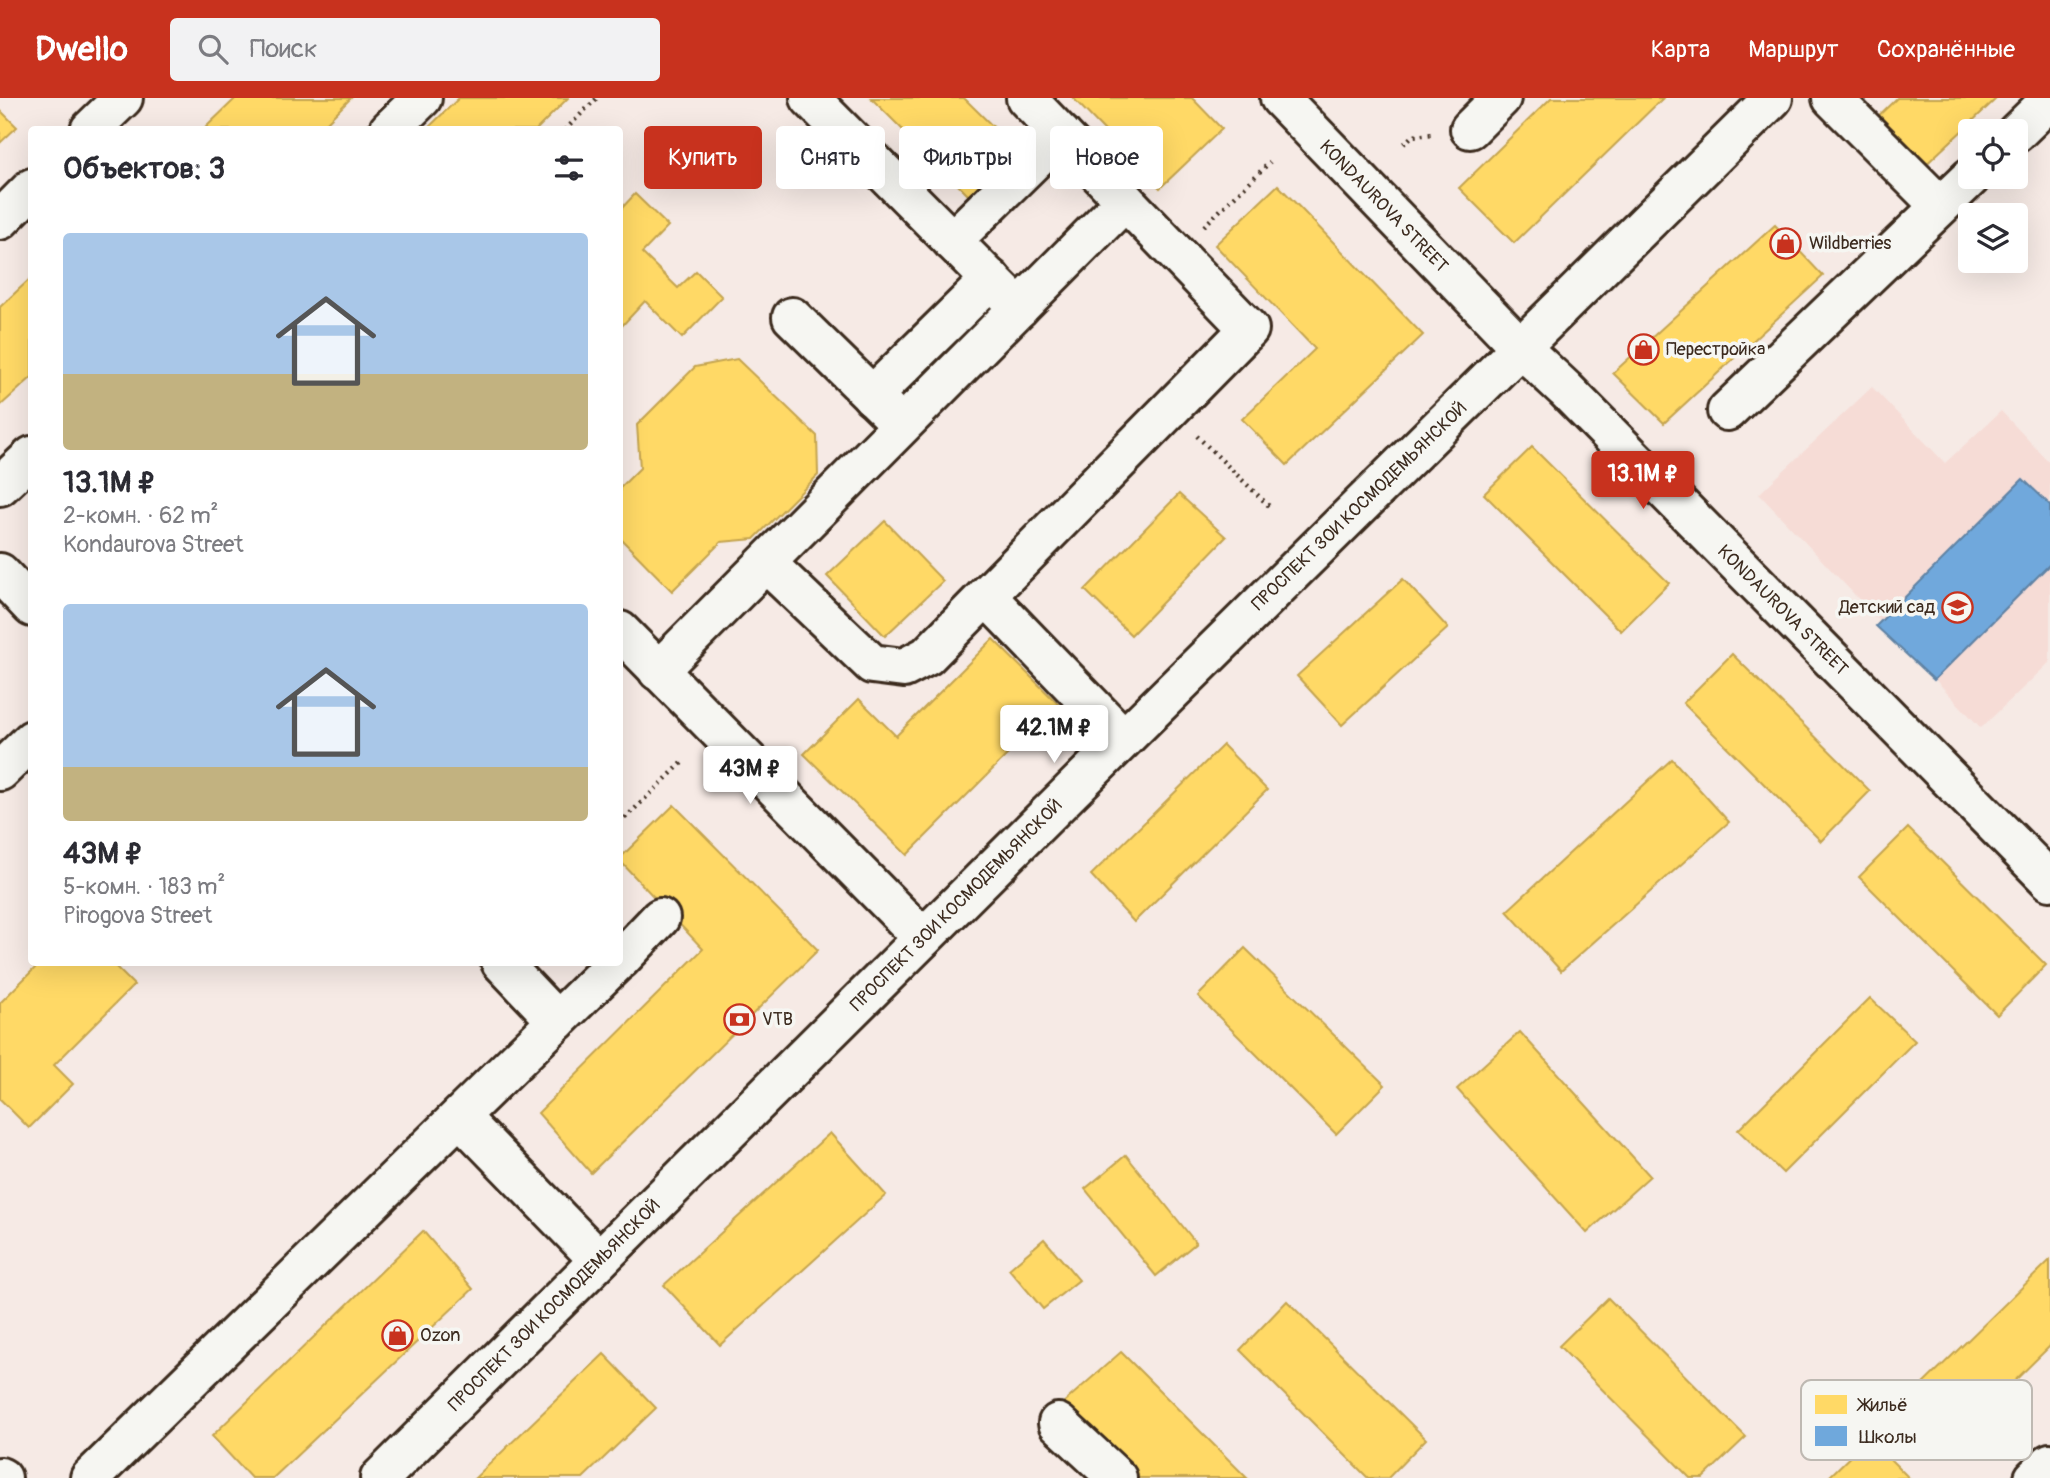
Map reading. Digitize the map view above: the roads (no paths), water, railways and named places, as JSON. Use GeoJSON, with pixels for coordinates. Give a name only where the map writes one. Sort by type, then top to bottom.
{"type":"FeatureCollection","features":[{"type":"Feature","properties":{"kind":"street"},"geometry":{"type":"LineString","coordinates":[[393,126],[422,98]]}},
{"type":"Feature","properties":{"kind":"street"},"geometry":{"type":"LineString","coordinates":[[810,98],[1019,308]]}},
{"type":"Feature","properties":{"kind":"street"},"geometry":{"type":"LineString","coordinates":[[1026,98],[1053,126]]}},
{"type":"Feature","properties":{"kind":"street","name":"KONDAUROVA STREET"},"geometry":{"type":"LineString","coordinates":[[1280,98],[1521,348],[1565,389],[2050,881]]}},
{"type":"Feature","properties":{"kind":"street"},"geometry":{"type":"LineString","coordinates":[[1470,129],[1501,98]]}},
{"type":"Feature","properties":{"kind":"street","name":"ПРОСПЕКТ ЗОИ КОСМОДЕМЬЯНСКОЙ"},"geometry":{"type":"LineString","coordinates":[[380,1478],[1123,738],[1773,98]]}},
{"type":"Feature","properties":{"kind":"street"},"geometry":{"type":"LineString","coordinates":[[1832,98],[1940,206]]}},
{"type":"Feature","properties":{"kind":"street"},"geometry":{"type":"LineString","coordinates":[[2028,121],[2050,100]]}},
{"type":"Feature","properties":{"kind":"street"},"geometry":{"type":"LineString","coordinates":[[952,241],[1050,145]]}},
{"type":"Feature","properties":{"kind":"street"},"geometry":{"type":"LineString","coordinates":[[766,562],[872,664],[904,668],[927,656],[1248,329],[1114,189]]}},
{"type":"Feature","properties":{"kind":"street"},"geometry":{"type":"LineString","coordinates":[[1727,411],[1958,189]]}},
{"type":"Feature","properties":{"kind":"street"},"geometry":{"type":"LineString","coordinates":[[0,220],[28,192]]}},
{"type":"Feature","properties":{"kind":"street"},"geometry":{"type":"LineString","coordinates":[[658,671],[1125,201]]}},
{"type":"Feature","properties":{"kind":"street"},"geometry":{"type":"LineString","coordinates":[[872,396],[991,279]]}},
{"type":"Feature","properties":{"kind":"street"},"geometry":{"type":"LineString","coordinates":[[792,317],[902,425]]}},
{"type":"Feature","properties":{"kind":"street"},"geometry":{"type":"LineString","coordinates":[[0,486],[28,460]]}},
{"type":"Feature","properties":{"kind":"street"},"geometry":{"type":"LineString","coordinates":[[0,573],[28,603]]}},
{"type":"Feature","properties":{"kind":"street"},"geometry":{"type":"LineString","coordinates":[[986,596],[1123,738]]}},
{"type":"Feature","properties":{"kind":"street"},"geometry":{"type":"LineString","coordinates":[[623,634],[923,938]]}},
{"type":"Feature","properties":{"kind":"street"},"geometry":{"type":"LineString","coordinates":[[0,771],[28,744]]}},
{"type":"Feature","properties":{"kind":"street"},"geometry":{"type":"LineString","coordinates":[[623,956],[660,918]]}},
{"type":"Feature","properties":{"kind":"street"},"geometry":{"type":"LineString","coordinates":[[504,966],[557,1021]]}},
{"type":"Feature","properties":{"kind":"street"},"geometry":{"type":"LineString","coordinates":[[90,1478],[613,966]]}},
{"type":"Feature","properties":{"kind":"street"},"geometry":{"type":"LineString","coordinates":[[460,1117],[599,1260]]}},
{"type":"Feature","properties":{"kind":"street"},"geometry":{"type":"LineString","coordinates":[[1058,1423],[1117,1478]]}},
{"type":"Feature","properties":{"kind":"street"},"geometry":{"type":"LineString","coordinates":[[2034,1478],[2050,1463]]}},
{"type":"Feature","properties":{"kind":"place","name":"Wildberries"},"geometry":{"type":"Point","coordinates":[1786,243]}},
{"type":"Feature","properties":{"kind":"place","name":"Перестройка"},"geometry":{"type":"Point","coordinates":[1643,349]}},
{"type":"Feature","properties":{"kind":"place","name":"Детский сад"},"geometry":{"type":"Point","coordinates":[1958,607]}},
{"type":"Feature","properties":{"kind":"place","name":"VTB"},"geometry":{"type":"Point","coordinates":[739,1019]}},
{"type":"Feature","properties":{"kind":"place","name":"Ozon"},"geometry":{"type":"Point","coordinates":[397,1335]}}]}
